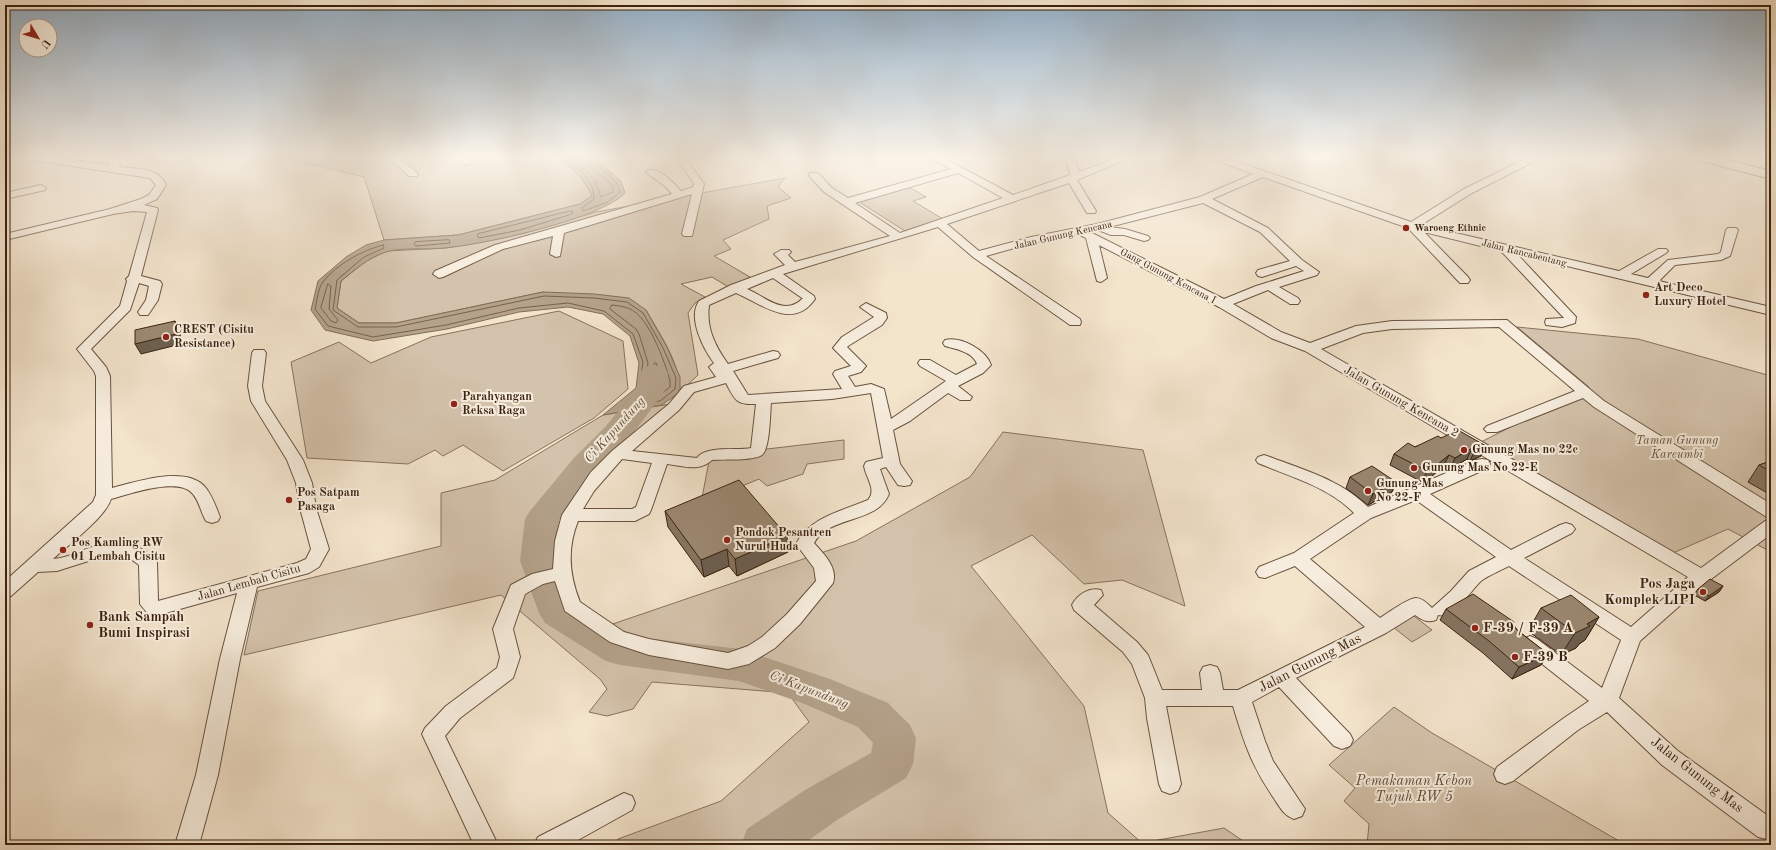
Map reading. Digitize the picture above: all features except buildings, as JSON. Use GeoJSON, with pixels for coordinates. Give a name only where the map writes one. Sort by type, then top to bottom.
{"type":"FeatureCollection","features":[{"type":"Feature","properties":{"kind":"street"},"geometry":{"type":"LineString","coordinates":[[5,592],[94,513],[101,504],[104,495],[103,376],[84,349],[126,307],[132,279],[157,196]]}},
{"type":"Feature","properties":{"kind":"street"},"geometry":{"type":"LineString","coordinates":[[439,274],[500,247],[677,196]]}},
{"type":"Feature","properties":{"kind":"street"},"geometry":{"type":"LineString","coordinates":[[688,234],[697,196]]}},
{"type":"Feature","properties":{"kind":"street"},"geometry":{"type":"LineString","coordinates":[[836,196],[899,237]]}},
{"type":"Feature","properties":{"kind":"street"},"geometry":{"type":"LineString","coordinates":[[846,202],[868,196]]}},
{"type":"Feature","properties":{"kind":"street"},"geometry":{"type":"LineString","coordinates":[[1007,196],[1013,199]]}},
{"type":"Feature","properties":{"kind":"street"},"geometry":{"type":"LineString","coordinates":[[904,480],[892,461],[879,392],[871,388],[852,393],[764,400],[745,400],[740,396],[721,363],[710,349],[701,319],[703,304],[710,299],[735,288],[793,266],[899,237],[1022,196]]}},
{"type":"Feature","properties":{"kind":"street"},"geometry":{"type":"LineString","coordinates":[[1083,196],[1091,211]]}},
{"type":"Feature","properties":{"kind":"street","name":"Jalan Gunung Kencana"},"geometry":{"type":"LineString","coordinates":[[977,255],[1031,240],[1090,231],[1212,196]]}},
{"type":"Feature","properties":{"kind":"street","name":"Jalan Rancabentang"},"geometry":{"type":"LineString","coordinates":[[1327,196],[1412,226],[1771,311]]}},
{"type":"Feature","properties":{"kind":"street"},"geometry":{"type":"LineString","coordinates":[[1461,196],[1412,226],[1464,280]]}},
{"type":"Feature","properties":{"kind":"street","name":"Gang Gunung Kencana I"},"geometry":{"type":"LineString","coordinates":[[1090,231],[1223,304],[1269,286],[1313,272],[1298,262],[1264,230],[1204,199]]}},
{"type":"Feature","properties":{"kind":"street"},"geometry":{"type":"LineString","coordinates":[[5,236],[113,211],[148,208],[153,204]]}},
{"type":"Feature","properties":{"kind":"street"},"geometry":{"type":"LineString","coordinates":[[939,223],[967,245],[977,255],[1075,322]]}},
{"type":"Feature","properties":{"kind":"street"},"geometry":{"type":"LineString","coordinates":[[1650,283],[1672,262],[1721,257],[1726,254],[1732,230]]}},
{"type":"Feature","properties":{"kind":"street"},"geometry":{"type":"LineString","coordinates":[[556,254],[559,231]]}},
{"type":"Feature","properties":{"kind":"street"},"geometry":{"type":"LineString","coordinates":[[1101,278],[1090,231],[1124,232],[1144,238]]}},
{"type":"Feature","properties":{"kind":"street"},"geometry":{"type":"LineString","coordinates":[[1505,248],[1570,317],[1570,320],[1562,323],[1551,322]]}},
{"type":"Feature","properties":{"kind":"street"},"geometry":{"type":"LineString","coordinates":[[1620,276],[1634,265],[1646,261],[1662,251]]}},
{"type":"Feature","properties":{"kind":"street"},"geometry":{"type":"LineString","coordinates":[[785,252],[780,254],[793,266]]}},
{"type":"Feature","properties":{"kind":"street"},"geometry":{"type":"LineString","coordinates":[[1262,273],[1298,262]]}},
{"type":"Feature","properties":{"kind":"street"},"geometry":{"type":"LineString","coordinates":[[735,288],[780,311],[795,310],[805,305],[810,300],[808,296],[775,274]]}},
{"type":"Feature","properties":{"kind":"street"},"geometry":{"type":"LineString","coordinates":[[132,279],[148,281],[156,284],[152,300],[144,312]]}},
{"type":"Feature","properties":{"kind":"street"},"geometry":{"type":"LineString","coordinates":[[1269,286],[1294,301]]}},
{"type":"Feature","properties":{"kind":"street","name":"Jalan Gunung Kencana 2"},"geometry":{"type":"LineString","coordinates":[[1223,304],[1276,335],[1310,348],[1702,577]]}},
{"type":"Feature","properties":{"kind":"street"},"geometry":{"type":"LineString","coordinates":[[852,393],[840,374],[856,369],[859,366],[840,348],[841,345],[850,338],[881,318],[881,316],[866,307]]}},
{"type":"Feature","properties":{"kind":"street"},"geometry":{"type":"LineString","coordinates":[[1310,348],[1361,329],[1376,327],[1431,324],[1502,323],[1599,404],[1771,512]]}},
{"type":"Feature","properties":{"kind":"street"},"geometry":{"type":"LineString","coordinates":[[885,428],[904,418],[916,408],[984,365],[984,360],[975,352],[950,343]]}},
{"type":"Feature","properties":{"kind":"street","name":"Jalan Lembah Cisitu"},"geometry":{"type":"LineString","coordinates":[[34,566],[57,565],[98,551],[117,547],[129,549],[148,562],[149,604],[155,609],[249,583],[313,563],[320,549],[308,508],[304,483],[295,460],[258,401],[255,386],[259,353]]}},
{"type":"Feature","properties":{"kind":"street"},"geometry":{"type":"LineString","coordinates":[[773,355],[713,363],[725,380],[689,389],[674,407],[618,454],[583,493],[570,515],[562,538],[561,573],[572,606],[594,623],[617,637],[649,646],[728,661],[737,661],[750,654],[786,628],[824,584],[827,578],[825,571],[804,544],[806,537],[815,529],[874,504],[879,500],[881,492],[872,466],[892,461]]}},
{"type":"Feature","properties":{"kind":"street"},"geometry":{"type":"LineString","coordinates":[[925,363],[953,384],[965,397]]}},
{"type":"Feature","properties":{"kind":"street"},"geometry":{"type":"LineString","coordinates":[[1492,429],[1584,393]]}},
{"type":"Feature","properties":{"kind":"street"},"geometry":{"type":"LineString","coordinates":[[618,454],[700,462],[708,455],[751,453],[757,451],[764,400]]}},
{"type":"Feature","properties":{"kind":"street"},"geometry":{"type":"LineString","coordinates":[[570,515],[635,515],[640,513],[643,510],[661,459]]}},
{"type":"Feature","properties":{"kind":"street"},"geometry":{"type":"LineString","coordinates":[[1264,460],[1342,493],[1355,502],[1365,514]]}},
{"type":"Feature","properties":{"kind":"street"},"geometry":{"type":"LineString","coordinates":[[1265,572],[1300,557],[1365,514],[1418,493],[1482,464]]}},
{"type":"Feature","properties":{"kind":"street"},"geometry":{"type":"LineString","coordinates":[[104,495],[161,482],[177,480],[186,482],[198,488],[212,517]]}},
{"type":"Feature","properties":{"kind":"street"},"geometry":{"type":"LineString","coordinates":[[1418,493],[1510,558],[1632,637]]}},
{"type":"Feature","properties":{"kind":"street"},"geometry":{"type":"LineString","coordinates":[[1505,774],[1571,724],[1607,701],[1632,637],[1702,577],[1771,525]]}},
{"type":"Feature","properties":{"kind":"street","name":"Jalan Gunung Mas"},"geometry":{"type":"LineString","coordinates":[[1155,698],[1241,698],[1281,676],[1379,628],[1416,605],[1435,612],[1458,596],[1475,576],[1566,528]]}},
{"type":"Feature","properties":{"kind":"street","name":"Jalan Gunung Mas"},"geometry":{"type":"LineString","coordinates":[[1300,557],[1302,562],[1379,628]]}},
{"type":"Feature","properties":{"kind":"street"},"geometry":{"type":"LineString","coordinates":[[486,845],[433,734],[453,712],[505,674],[510,657],[503,629],[517,590],[538,579],[561,573]]}},
{"type":"Feature","properties":{"kind":"street"},"geometry":{"type":"LineString","coordinates":[[187,845],[207,774],[230,660],[249,583]]}},
{"type":"Feature","properties":{"kind":"street"},"geometry":{"type":"LineString","coordinates":[[1094,595],[1081,605],[1135,652],[1141,661],[1155,698],[1157,718],[1170,784]]}},
{"type":"Feature","properties":{"kind":"street","name":"Jalan Gunung Mas"},"geometry":{"type":"LineString","coordinates":[[1518,636],[1607,701],[1670,758],[1766,829],[1771,830]]}},
{"type":"Feature","properties":{"kind":"street"},"geometry":{"type":"LineString","coordinates":[[1210,673],[1214,698]]}},
{"type":"Feature","properties":{"kind":"street"},"geometry":{"type":"LineString","coordinates":[[1281,676],[1342,740]]}},
{"type":"Feature","properties":{"kind":"street"},"geometry":{"type":"LineString","coordinates":[[1241,698],[1254,741],[1265,767],[1294,809]]}},
{"type":"Feature","properties":{"kind":"street"},"geometry":{"type":"LineString","coordinates":[[546,845],[624,803]]}},
{"type":"Feature","properties":{"kind":"green space"},"geometry":{"type":"Polygon","coordinates":[[[370,196],[592,196],[580,204],[458,235],[384,240],[370,196]]]}},
{"type":"Feature","properties":{"kind":"green space"},"geometry":{"type":"Polygon","coordinates":[[[687,196],[788,196],[791,198],[767,206],[769,219],[723,240],[731,249],[714,256],[750,277],[730,288],[712,277],[681,284],[705,297],[695,303],[688,313],[698,375],[680,392],[677,370],[673,359],[646,310],[543,292],[396,323],[359,323],[337,308],[341,281],[366,261],[387,251],[446,248],[521,234],[596,212],[687,196]]]}},
{"type":"Feature","properties":{"kind":"green space"},"geometry":{"type":"Polygon","coordinates":[[[872,196],[924,196],[926,197],[913,201],[943,219],[905,231],[856,200],[872,196]]]}},
{"type":"Feature","properties":{"kind":"green space","name":"Parahyangan Reksa Raga"},"geometry":{"type":"Polygon","coordinates":[[[559,311],[623,341],[628,389],[594,418],[503,471],[463,445],[443,456],[435,450],[408,464],[307,458],[291,362],[339,342],[371,363],[431,337],[559,311]]]}},
{"type":"Feature","properties":{"kind":"green space","name":"Taman Gunung Kareumbi"},"geometry":{"type":"Polygon","coordinates":[[[1517,327],[1638,339],[1771,376],[1771,552],[1728,529],[1673,553],[1481,442],[1589,387],[1517,327]]]}},
{"type":"Feature","properties":{"kind":"green space"},"geometry":{"type":"Polygon","coordinates":[[[676,403],[620,445],[563,499],[543,547],[556,592],[601,628],[856,541],[970,477],[1003,432],[1143,450],[1185,606],[1122,580],[1084,584],[1032,535],[971,566],[1084,706],[1108,813],[1142,843],[1224,828],[1249,845],[612,845],[618,839],[721,801],[809,722],[788,693],[652,682],[633,709],[607,716],[589,712],[607,689],[600,679],[501,595],[244,655],[258,591],[441,546],[441,493],[495,480],[603,415],[676,403]]]}},
{"type":"Feature","properties":{"kind":"green space"},"geometry":{"type":"Polygon","coordinates":[[[844,440],[844,459],[807,464],[803,474],[767,486],[759,479],[701,503],[710,456],[735,456],[767,449],[844,440]]]}},
{"type":"Feature","properties":{"kind":"green space"},"geometry":{"type":"Polygon","coordinates":[[[1414,616],[1432,630],[1412,642],[1393,627],[1414,616]]]}},
{"type":"Feature","properties":{"kind":"green space","name":"Pemakaman Kebon Tujuh RW 5"},"geometry":{"type":"Polygon","coordinates":[[[1394,707],[1432,733],[1626,845],[1367,845],[1369,824],[1344,801],[1355,788],[1329,765],[1394,707]]]}},
{"type":"Feature","properties":{"kind":"water"},"geometry":{"type":"Polygon","coordinates":[[[592,196],[622,196],[612,203],[592,212],[567,221],[512,236],[462,246],[438,249],[392,250],[380,254],[362,264],[341,281],[337,308],[359,323],[396,323],[543,292],[594,294],[629,298],[646,310],[667,347],[680,377],[680,392],[662,405],[603,415],[636,388],[639,363],[630,336],[603,314],[568,307],[519,312],[447,329],[373,341],[325,330],[311,310],[318,281],[346,257],[366,245],[384,240],[458,235],[580,204],[592,196]]]}},
{"type":"Feature","properties":{"kind":"waterway","name":"Ci Kapundung"},"geometry":{"type":"LineString","coordinates":[[654,373],[651,390],[617,433],[584,466],[542,519],[538,561],[558,613],[620,650],[740,665],[816,691],[873,715],[895,738],[891,764],[821,805],[764,845]]}},
{"type":"Feature","properties":{"kind":"place","name":"Waroeng Ethnic"},"geometry":{"type":"Point","coordinates":[1406,228]}},
{"type":"Feature","properties":{"kind":"place","name":"Art Deco Luxury Hotel"},"geometry":{"type":"Point","coordinates":[1646,295]}},
{"type":"Feature","properties":{"kind":"place","name":"CREST (Cisitu Resistance)"},"geometry":{"type":"Point","coordinates":[166,337]}},
{"type":"Feature","properties":{"kind":"place","name":"Parahyangan Reksa Raga"},"geometry":{"type":"Point","coordinates":[454,404]}},
{"type":"Feature","properties":{"kind":"place","name":"Gunung Mas no 22c"},"geometry":{"type":"Point","coordinates":[1464,450]}},
{"type":"Feature","properties":{"kind":"place","name":"Gunung Mas No 22-E"},"geometry":{"type":"Point","coordinates":[1414,468]}},
{"type":"Feature","properties":{"kind":"place","name":"Gunung Mas No 22-F"},"geometry":{"type":"Point","coordinates":[1368,491]}},
{"type":"Feature","properties":{"kind":"place","name":"Pos Satpam Pasaga"},"geometry":{"type":"Point","coordinates":[289,500]}},
{"type":"Feature","properties":{"kind":"place","name":"Pondok Pesantren Nurul Huda"},"geometry":{"type":"Point","coordinates":[727,540]}},
{"type":"Feature","properties":{"kind":"place","name":"Pos Kamling RW 01 Lembah Cisitu"},"geometry":{"type":"Point","coordinates":[63,550]}},
{"type":"Feature","properties":{"kind":"place","name":"Pos Jaga Komplek LIPI"},"geometry":{"type":"Point","coordinates":[1703,592]}},
{"type":"Feature","properties":{"kind":"place","name":"Bank Sampah Bumi Inspirasi"},"geometry":{"type":"Point","coordinates":[90,625]}},
{"type":"Feature","properties":{"kind":"place","name":"F-39 / F-39 A"},"geometry":{"type":"Point","coordinates":[1475,628]}},
{"type":"Feature","properties":{"kind":"place","name":"F-39 B"},"geometry":{"type":"Point","coordinates":[1515,657]}}]}
